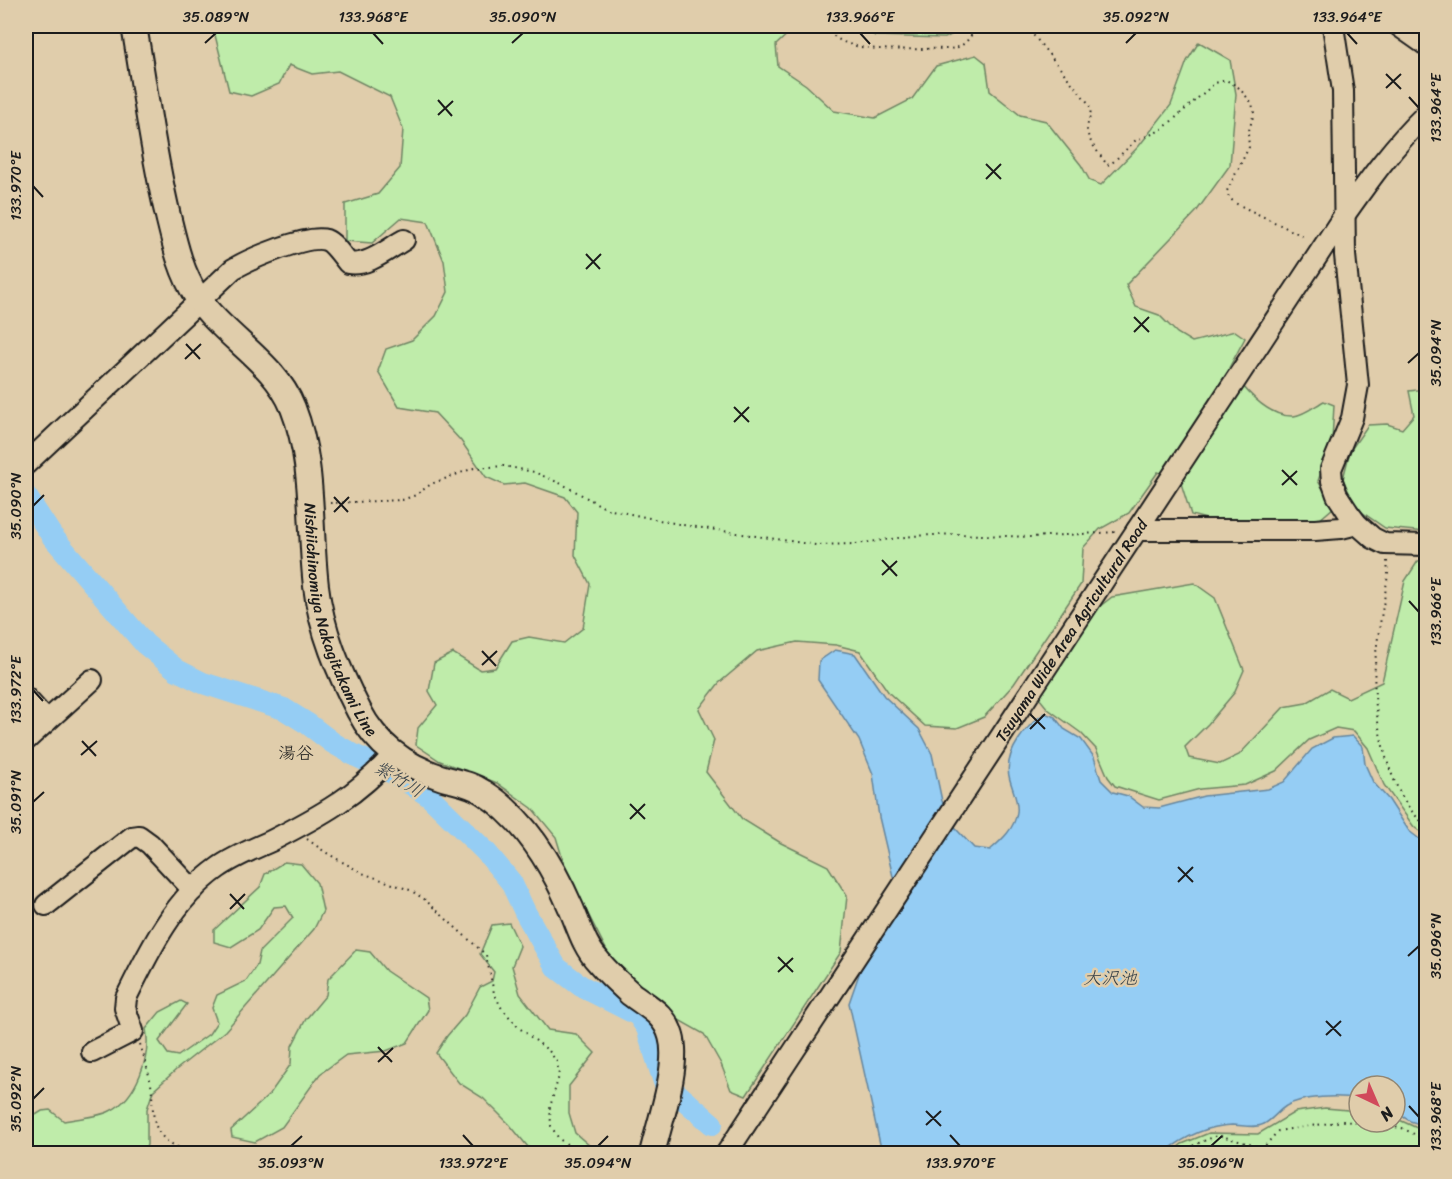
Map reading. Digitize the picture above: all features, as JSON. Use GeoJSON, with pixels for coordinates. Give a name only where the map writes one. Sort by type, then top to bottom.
{"type":"FeatureCollection","features":[{"type":"Feature","properties":{"kind":"main road","name":"Nishiichinomiya Nakagitakami Line"},"geometry":{"type":"LineString","coordinates":[[134,26],[160,185],[176,252],[187,280],[199,300],[226,332],[278,382],[292,405],[302,438],[311,504],[319,607],[335,661],[366,725],[379,741],[384,765],[432,774],[483,791],[519,824],[544,859],[571,907],[585,942],[598,961],[633,995],[652,1007],[666,1024],[674,1048],[669,1085],[652,1154]]}},
{"type":"Feature","properties":{"kind":"street"},"geometry":{"type":"LineString","coordinates":[[1334,26],[1343,91],[1345,255],[1358,385],[1352,418],[1331,470],[1332,481],[1337,495],[1357,524],[1373,538],[1386,544],[1426,545]]}},
{"type":"Feature","properties":{"kind":"street"},"geometry":{"type":"LineString","coordinates":[[1399,26],[1426,45]]}},
{"type":"Feature","properties":{"kind":"street","name":"Tsuyama Wide Area Agricultural Road"},"geometry":{"type":"LineString","coordinates":[[726,1154],[1367,182],[1406,134],[1426,114]]}},
{"type":"Feature","properties":{"kind":"street"},"geometry":{"type":"LineString","coordinates":[[1345,171],[1347,179],[1353,183],[1367,182]]}},
{"type":"Feature","properties":{"kind":"street"},"geometry":{"type":"LineString","coordinates":[[26,464],[234,269],[251,259],[316,239],[328,240],[348,263],[364,263],[404,240]]}},
{"type":"Feature","properties":{"kind":"street"},"geometry":{"type":"LineString","coordinates":[[1320,252],[1333,249],[1345,255]]}},
{"type":"Feature","properties":{"kind":"street"},"geometry":{"type":"LineString","coordinates":[[1137,530],[1315,530],[1357,524]]}},
{"type":"Feature","properties":{"kind":"street"},"geometry":{"type":"LineString","coordinates":[[26,740],[92,680]]}},
{"type":"Feature","properties":{"kind":"street"},"geometry":{"type":"LineString","coordinates":[[26,698],[47,721]]}},
{"type":"Feature","properties":{"kind":"street"},"geometry":{"type":"LineString","coordinates":[[92,1052],[133,1031],[125,1008],[126,998],[164,926],[193,890],[220,866],[297,828],[339,804],[384,765]]}},
{"type":"Feature","properties":{"kind":"street"},"geometry":{"type":"LineString","coordinates":[[46,905],[132,837],[139,836],[150,844],[193,890]]}},
{"type":"Feature","properties":{"kind":"path"},"geometry":{"type":"LineString","coordinates":[[827,26],[829,32],[841,42],[870,49],[955,48],[969,40],[977,26]]}},
{"type":"Feature","properties":{"kind":"path"},"geometry":{"type":"LineString","coordinates":[[1026,26],[1089,105],[1092,112],[1087,131],[1107,165],[1136,140],[1155,134],[1165,127],[1215,82],[1227,80],[1238,87],[1252,103],[1254,112],[1248,134],[1249,147],[1227,192],[1229,198],[1303,236]]}},
{"type":"Feature","properties":{"kind":"path"},"geometry":{"type":"LineString","coordinates":[[311,504],[402,500],[416,495],[431,484],[474,468],[504,465],[534,472],[564,485],[607,509],[683,525],[816,545],[856,544],[957,534],[1031,537],[1137,530]]}},
{"type":"Feature","properties":{"kind":"path"},"geometry":{"type":"LineString","coordinates":[[1386,544],[1388,574],[1374,666],[1382,745],[1393,778],[1416,817],[1426,825]]}},
{"type":"Feature","properties":{"kind":"path"},"geometry":{"type":"LineString","coordinates":[[297,828],[308,841],[343,862],[374,878],[410,890],[424,899],[486,955],[494,993],[501,1007],[518,1027],[549,1051],[557,1062],[559,1076],[550,1107],[551,1126],[559,1139],[582,1154]]}},
{"type":"Feature","properties":{"kind":"path"},"geometry":{"type":"LineString","coordinates":[[133,1031],[138,1038],[149,1076],[153,1119],[159,1132],[183,1150],[223,1154]]}},
{"type":"Feature","properties":{"kind":"path"},"geometry":{"type":"LineString","coordinates":[[1184,1154],[1194,1145],[1218,1135],[1263,1148],[1278,1131],[1343,1121],[1402,1128],[1426,1140]]}},
{"type":"Feature","properties":{"kind":"green space"},"geometry":{"type":"Polygon","coordinates":[[[203,26],[796,26],[776,45],[778,66],[806,85],[834,111],[875,118],[912,99],[936,66],[976,55],[986,63],[990,91],[1020,115],[1046,121],[1081,165],[1090,181],[1101,185],[1139,146],[1171,105],[1187,61],[1199,42],[1230,60],[1236,94],[1230,165],[1196,212],[1126,285],[1136,307],[1159,315],[1177,333],[1192,342],[1235,331],[1245,338],[1229,368],[1249,393],[1265,407],[1274,412],[1294,416],[1324,401],[1334,405],[1332,441],[1318,481],[1334,507],[1319,520],[1214,521],[1191,515],[1180,480],[1158,472],[1129,513],[1100,529],[1083,548],[1081,584],[1014,684],[984,717],[957,728],[925,726],[889,693],[860,651],[836,645],[797,642],[757,651],[719,683],[699,709],[714,740],[706,772],[742,819],[781,843],[828,866],[847,896],[841,952],[746,1096],[731,1090],[721,1064],[704,1034],[677,1019],[629,979],[608,953],[567,873],[556,837],[532,808],[497,783],[440,761],[416,745],[418,728],[437,705],[429,691],[434,663],[453,653],[480,670],[495,668],[512,641],[529,637],[564,643],[583,628],[590,584],[575,555],[577,512],[565,497],[525,483],[504,485],[486,477],[461,441],[435,413],[399,407],[378,371],[386,349],[412,340],[436,316],[448,292],[444,261],[428,222],[401,218],[372,243],[345,241],[345,204],[378,194],[400,168],[403,129],[390,97],[338,71],[312,74],[289,65],[279,84],[251,96],[229,91],[214,31],[203,26]]]}},
{"type":"Feature","properties":{"kind":"green space"},"geometry":{"type":"Polygon","coordinates":[[[860,26],[964,26],[945,38],[875,36],[860,26]]]}},
{"type":"Feature","properties":{"kind":"green space"},"geometry":{"type":"Polygon","coordinates":[[[1426,389],[1426,532],[1385,528],[1356,508],[1343,479],[1350,451],[1368,425],[1387,424],[1402,429],[1414,415],[1409,391],[1426,389]]]}},
{"type":"Feature","properties":{"kind":"green space"},"geometry":{"type":"Polygon","coordinates":[[[1426,560],[1426,836],[1414,827],[1384,785],[1368,748],[1354,731],[1336,728],[1309,740],[1276,771],[1245,785],[1200,789],[1159,800],[1115,786],[1108,777],[1096,749],[1081,733],[1048,709],[1039,698],[1095,610],[1112,597],[1194,583],[1215,598],[1244,670],[1234,693],[1185,747],[1189,758],[1220,764],[1239,755],[1284,707],[1306,703],[1330,689],[1348,698],[1382,682],[1405,581],[1418,561],[1426,560]]]}},
{"type":"Feature","properties":{"kind":"green space"},"geometry":{"type":"Polygon","coordinates":[[[284,862],[301,864],[317,883],[323,911],[314,929],[225,1031],[153,1091],[147,1109],[147,1145],[143,1153],[26,1153],[26,1121],[42,1111],[50,1110],[64,1121],[100,1115],[120,1105],[135,1086],[140,1075],[146,1051],[146,1029],[160,1012],[181,1001],[187,1004],[159,1041],[168,1054],[178,1056],[209,1034],[217,1022],[212,1008],[217,995],[246,981],[257,965],[260,951],[293,918],[286,906],[274,907],[258,930],[231,947],[214,942],[214,930],[260,887],[265,874],[284,862]]]}},
{"type":"Feature","properties":{"kind":"green space"},"geometry":{"type":"Polygon","coordinates":[[[509,923],[520,946],[512,966],[520,994],[548,1030],[576,1034],[595,1053],[569,1086],[569,1113],[575,1133],[598,1153],[533,1153],[510,1125],[483,1098],[459,1083],[436,1053],[465,1015],[480,987],[492,981],[494,972],[480,954],[492,925],[509,923]]]}},
{"type":"Feature","properties":{"kind":"green space"},"geometry":{"type":"Polygon","coordinates":[[[356,950],[370,952],[386,971],[426,998],[428,1010],[407,1043],[386,1051],[346,1055],[320,1074],[282,1127],[255,1142],[232,1137],[231,1130],[269,1095],[291,1064],[292,1046],[306,1019],[326,995],[328,979],[356,950]]]}},
{"type":"Feature","properties":{"kind":"green space"},"geometry":{"type":"Polygon","coordinates":[[[1325,1108],[1347,1110],[1347,1134],[1407,1134],[1407,1123],[1426,1132],[1426,1153],[1347,1153],[1324,1146],[1318,1154],[1171,1153],[1182,1144],[1209,1133],[1258,1134],[1295,1112],[1325,1108]]]}},
{"type":"Feature","properties":{"kind":"water","name":"大沢池"},"geometry":{"type":"Polygon","coordinates":[[[835,650],[855,654],[884,696],[919,729],[932,754],[942,801],[957,830],[974,848],[990,850],[1014,823],[1017,808],[1009,776],[1010,758],[1024,732],[1045,713],[1055,717],[1064,729],[1081,739],[1094,757],[1101,780],[1113,792],[1128,796],[1143,807],[1159,808],[1204,796],[1268,789],[1284,782],[1312,749],[1333,738],[1353,736],[1363,747],[1365,764],[1373,782],[1389,800],[1409,831],[1426,844],[1426,1126],[1407,1119],[1407,1074],[1347,1074],[1347,1098],[1302,1100],[1286,1106],[1264,1124],[1253,1127],[1222,1126],[1204,1130],[1187,1137],[1164,1153],[882,1153],[849,1003],[866,954],[899,902],[879,817],[873,774],[859,740],[818,680],[819,661],[835,650]]]}},
{"type":"Feature","properties":{"kind":"waterway","name":"紫竹川"},"geometry":{"type":"LineString","coordinates":[[26,496],[52,536],[145,644],[177,670],[203,683],[284,709],[333,743],[397,775],[429,796],[486,852],[511,882],[556,967],[581,986],[638,1015],[647,1028],[664,1082],[712,1124]]}},
{"type":"Feature","properties":{"kind":"district","name":"湯谷"},"geometry":{"type":"Point","coordinates":[296,753]}}]}
